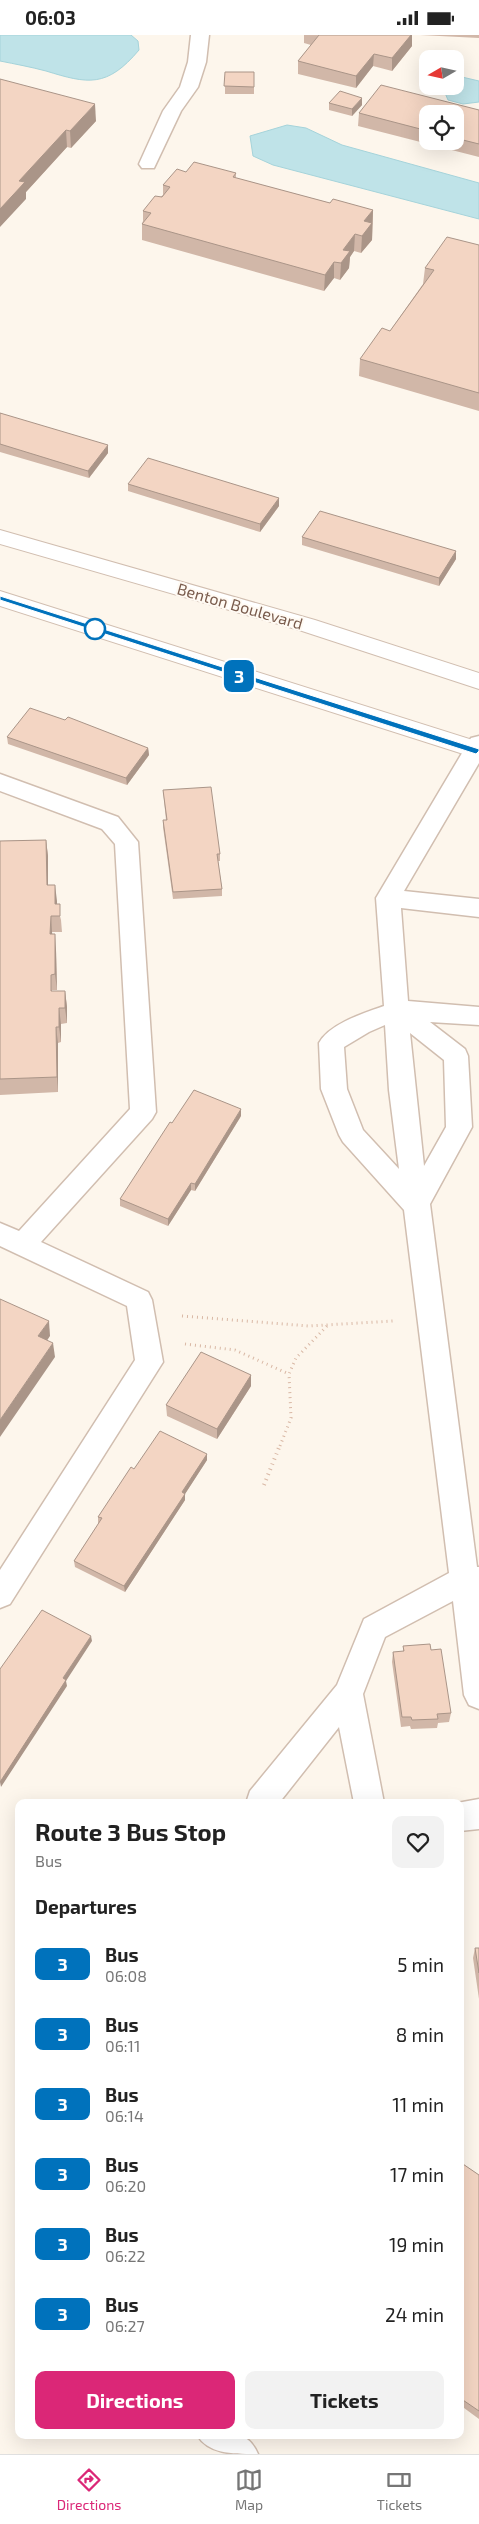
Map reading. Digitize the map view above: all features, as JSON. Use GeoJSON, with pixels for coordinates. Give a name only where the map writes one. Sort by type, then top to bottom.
{"type":"FeatureCollection","features":[{"type":"Feature","properties":{"kind":"street","name":"Benton Boulevard"},"geometry":{"type":"LineString","coordinates":[[0,537],[307,625],[479,681]]}},
{"type":"Feature","properties":{"kind":"street"},"geometry":{"type":"LineString","coordinates":[[0,599],[478,749]]}},
{"type":"Feature","properties":{"kind":"lane"},"geometry":{"type":"LineString","coordinates":[[148,164],[172,111],[189,87],[197,62],[200,35]]}},
{"type":"Feature","properties":{"kind":"lane"},"geometry":{"type":"LineString","coordinates":[[478,749],[388,898],[398,1010],[402,1091],[431,1319],[472,1580],[479,1695]]}},
{"type":"Feature","properties":{"kind":"lane"},"geometry":{"type":"LineString","coordinates":[[0,782],[110,823],[126,842],[143,1112],[11,1239],[139,1300],[149,1362],[0,1595]]}},
{"type":"Feature","properties":{"kind":"lane"},"geometry":{"type":"LineString","coordinates":[[388,898],[479,908]]}},
{"type":"Feature","properties":{"kind":"lane"},"geometry":{"type":"LineString","coordinates":[[398,1010],[456,1056],[459,1127],[416,1205]]}},
{"type":"Feature","properties":{"kind":"lane"},"geometry":{"type":"LineString","coordinates":[[416,1205],[352,1135],[334,1089],[331,1043],[360,1025],[398,1010],[479,1016]]}},
{"type":"Feature","properties":{"kind":"lane"},"geometry":{"type":"LineString","coordinates":[[263,1799],[348,1695],[374,1629],[472,1580]]}},
{"type":"Feature","properties":{"kind":"lane"},"geometry":{"type":"LineString","coordinates":[[348,1695],[368,1799]]}},
{"type":"Feature","properties":{"kind":"lane"},"geometry":{"type":"LineString","coordinates":[[464,1816],[479,1814]]}},
{"type":"Feature","properties":{"kind":"lane"},"geometry":{"type":"LineString","coordinates":[[220,2439],[240,2454]]}},
{"type":"Feature","properties":{"kind":"path"},"geometry":{"type":"LineString","coordinates":[[141,1313],[309,1326],[431,1319]]}},
{"type":"Feature","properties":{"kind":"path"},"geometry":{"type":"LineString","coordinates":[[264,1485],[291,1418],[289,1374],[296,1358],[327,1325]]}},
{"type":"Feature","properties":{"kind":"path"},"geometry":{"type":"LineString","coordinates":[[147,1349],[182,1344],[202,1344],[234,1349],[289,1374]]}},
{"type":"Feature","properties":{"kind":"water"},"geometry":{"type":"Polygon","coordinates":[[[0,35],[131,35],[138,41],[139,50],[128,62],[107,77],[96,80],[74,79],[0,61],[0,35]]]}},
{"type":"Feature","properties":{"kind":"water"},"geometry":{"type":"Polygon","coordinates":[[[464,77],[479,81],[479,102],[463,104],[448,100],[446,95],[464,95],[464,77]]]}},
{"type":"Feature","properties":{"kind":"water"},"geometry":{"type":"Polygon","coordinates":[[[287,125],[306,128],[342,145],[479,183],[479,219],[273,165],[253,156],[250,136],[287,125]]]}},
{"type":"Feature","properties":{"kind":"building"},"geometry":{"type":"Polygon","coordinates":[[[319,35],[411,35],[392,58],[374,54],[356,76],[298,61],[319,35]]]}},
{"type":"Feature","properties":{"kind":"building"},"geometry":{"type":"Polygon","coordinates":[[[225,72],[254,72],[254,87],[224,86],[225,72]]]}},
{"type":"Feature","properties":{"kind":"building"},"geometry":{"type":"Polygon","coordinates":[[[0,79],[95,104],[70,131],[66,130],[19,181],[25,182],[0,209],[0,79]]]}},
{"type":"Feature","properties":{"kind":"building"},"geometry":{"type":"Polygon","coordinates":[[[381,85],[459,105],[419,105],[419,129],[359,113],[381,85]]]}},
{"type":"Feature","properties":{"kind":"building"},"geometry":{"type":"Polygon","coordinates":[[[340,91],[362,98],[352,109],[329,103],[340,91]]]}},
{"type":"Feature","properties":{"kind":"building"},"geometry":{"type":"Polygon","coordinates":[[[464,106],[479,110],[479,144],[464,140],[464,106]]]}},
{"type":"Feature","properties":{"kind":"building"},"geometry":{"type":"Polygon","coordinates":[[[194,162],[236,173],[233,177],[330,203],[333,199],[373,210],[364,221],[372,223],[362,236],[355,234],[343,250],[350,251],[341,263],[334,262],[325,275],[142,224],[151,213],[143,211],[155,196],[162,197],[170,187],[163,185],[177,169],[186,172],[194,162]]]}},
{"type":"Feature","properties":{"kind":"building"},"geometry":{"type":"Polygon","coordinates":[[[447,237],[479,245],[479,393],[360,359],[382,328],[390,331],[434,270],[425,268],[447,237]]]}},
{"type":"Feature","properties":{"kind":"building"},"geometry":{"type":"Polygon","coordinates":[[[0,413],[108,445],[88,471],[0,444],[0,413]]]}},
{"type":"Feature","properties":{"kind":"building"},"geometry":{"type":"Polygon","coordinates":[[[148,458],[279,498],[260,524],[128,484],[148,458]]]}},
{"type":"Feature","properties":{"kind":"building"},"geometry":{"type":"Polygon","coordinates":[[[320,511],[456,551],[439,578],[302,537],[320,511]]]}},
{"type":"Feature","properties":{"kind":"building"},"geometry":{"type":"Polygon","coordinates":[[[30,708],[65,720],[68,717],[148,748],[126,778],[7,737],[30,708]]]}},
{"type":"Feature","properties":{"kind":"building"},"geometry":{"type":"Polygon","coordinates":[[[211,787],[220,854],[217,854],[222,889],[173,892],[163,820],[167,820],[163,790],[211,787]]]}},
{"type":"Feature","properties":{"kind":"building"},"geometry":{"type":"Polygon","coordinates":[[[46,840],[47,885],[55,885],[55,904],[60,904],[60,916],[51,916],[50,934],[55,934],[55,974],[51,975],[51,991],[65,991],[65,1008],[59,1008],[59,1027],[56,1027],[57,1077],[0,1079],[0,841],[46,840]]]}},
{"type":"Feature","properties":{"kind":"building"},"geometry":{"type":"Polygon","coordinates":[[[194,1090],[241,1109],[195,1184],[191,1183],[168,1219],[120,1199],[170,1122],[172,1123],[194,1090]]]}},
{"type":"Feature","properties":{"kind":"building"},"geometry":{"type":"Polygon","coordinates":[[[0,1299],[49,1321],[38,1336],[53,1343],[0,1420],[0,1299]]]}},
{"type":"Feature","properties":{"kind":"building"},"geometry":{"type":"Polygon","coordinates":[[[201,1352],[251,1375],[217,1429],[166,1405],[201,1352]]]}},
{"type":"Feature","properties":{"kind":"building"},"geometry":{"type":"Polygon","coordinates":[[[160,1431],[207,1454],[182,1492],[185,1494],[124,1586],[74,1561],[102,1518],[98,1517],[131,1467],[134,1469],[160,1431]]]}},
{"type":"Feature","properties":{"kind":"building"},"geometry":{"type":"Polygon","coordinates":[[[42,1610],[91,1636],[63,1678],[66,1680],[0,1782],[0,1669],[42,1610]]]}},
{"type":"Feature","properties":{"kind":"building"},"geometry":{"type":"Polygon","coordinates":[[[430,1644],[431,1650],[441,1649],[451,1713],[437,1714],[438,1719],[412,1720],[411,1717],[402,1717],[393,1652],[404,1651],[403,1646],[430,1644]]]}},
{"type":"Feature","properties":{"kind":"building"},"geometry":{"type":"Polygon","coordinates":[[[475,1948],[479,1948],[479,1973],[475,1948]]]}},
{"type":"Feature","properties":{"kind":"building"},"geometry":{"type":"Polygon","coordinates":[[[464,2165],[479,2175],[479,2411],[464,2401],[464,2165]]]}},
{"type":"Feature","properties":{"kind":"bus line","name":"3"},"geometry":{"type":"LineString","coordinates":[[0,598],[479,751]]}}]}
